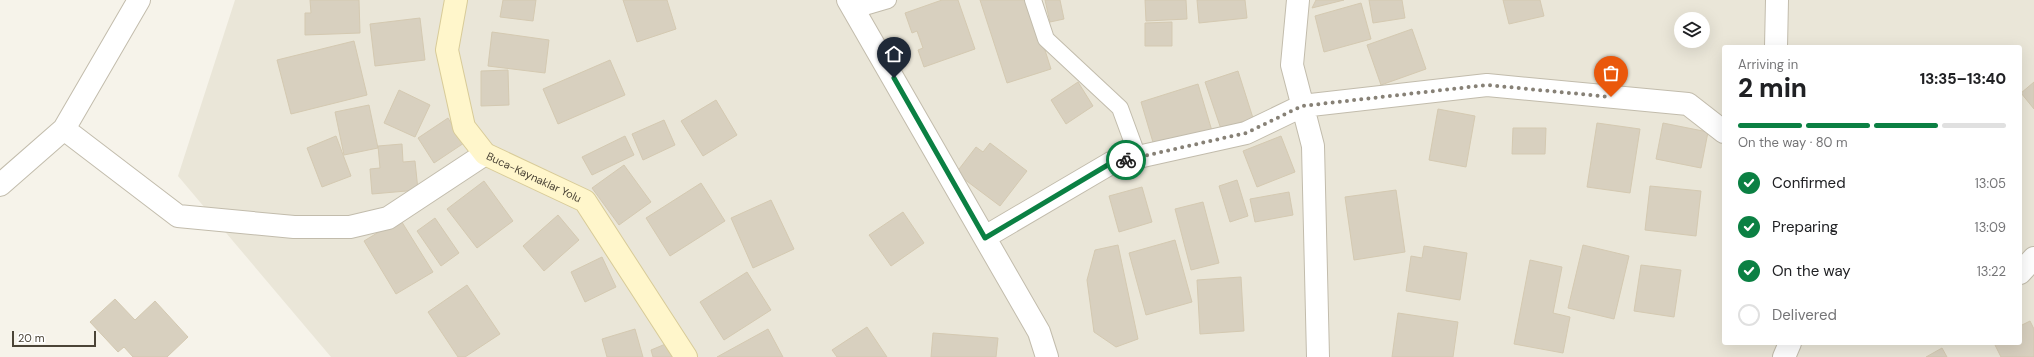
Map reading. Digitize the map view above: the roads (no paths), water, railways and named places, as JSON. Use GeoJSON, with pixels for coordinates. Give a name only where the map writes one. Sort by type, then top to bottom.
{"type":"FeatureCollection","features":[{"type":"Feature","properties":{"kind":"street"},"geometry":{"type":"LineString","coordinates":[[0,185],[64,129],[139,0]]}},
{"type":"Feature","properties":{"kind":"street","name":"Buca-Kaynaklar Yolu"},"geometry":{"type":"LineString","coordinates":[[456,0],[447,50],[464,127],[485,154],[585,201],[686,357]]}},
{"type":"Feature","properties":{"kind":"street"},"geometry":{"type":"LineString","coordinates":[[1298,0],[1292,66],[1313,146],[1318,357]]}},
{"type":"Feature","properties":{"kind":"street"},"geometry":{"type":"LineString","coordinates":[[1776,45],[1777,0]]}},
{"type":"Feature","properties":{"kind":"street"},"geometry":{"type":"LineString","coordinates":[[851,5],[1039,332],[1047,357]]}},
{"type":"Feature","properties":{"kind":"street"},"geometry":{"type":"LineString","coordinates":[[985,238],[1111,163],[1246,133],[1302,106],[1487,85],[1688,104],[1722,130]]}},
{"type":"Feature","properties":{"kind":"street"},"geometry":{"type":"LineString","coordinates":[[64,129],[178,216],[294,227],[350,227],[388,218],[485,154]]}},
{"type":"Feature","properties":{"kind":"street"},"geometry":{"type":"LineString","coordinates":[[2022,271],[2034,258]]}},
{"type":"Feature","properties":{"kind":"street"},"geometry":{"type":"LineString","coordinates":[[1784,357],[1789,345]]}},
{"type":"Feature","properties":{"kind":"lane"},"geometry":{"type":"LineString","coordinates":[[851,5],[888,0]]}},
{"type":"Feature","properties":{"kind":"lane"},"geometry":{"type":"LineString","coordinates":[[1033,0],[1046,40],[1120,108],[1138,157]]}}]}
